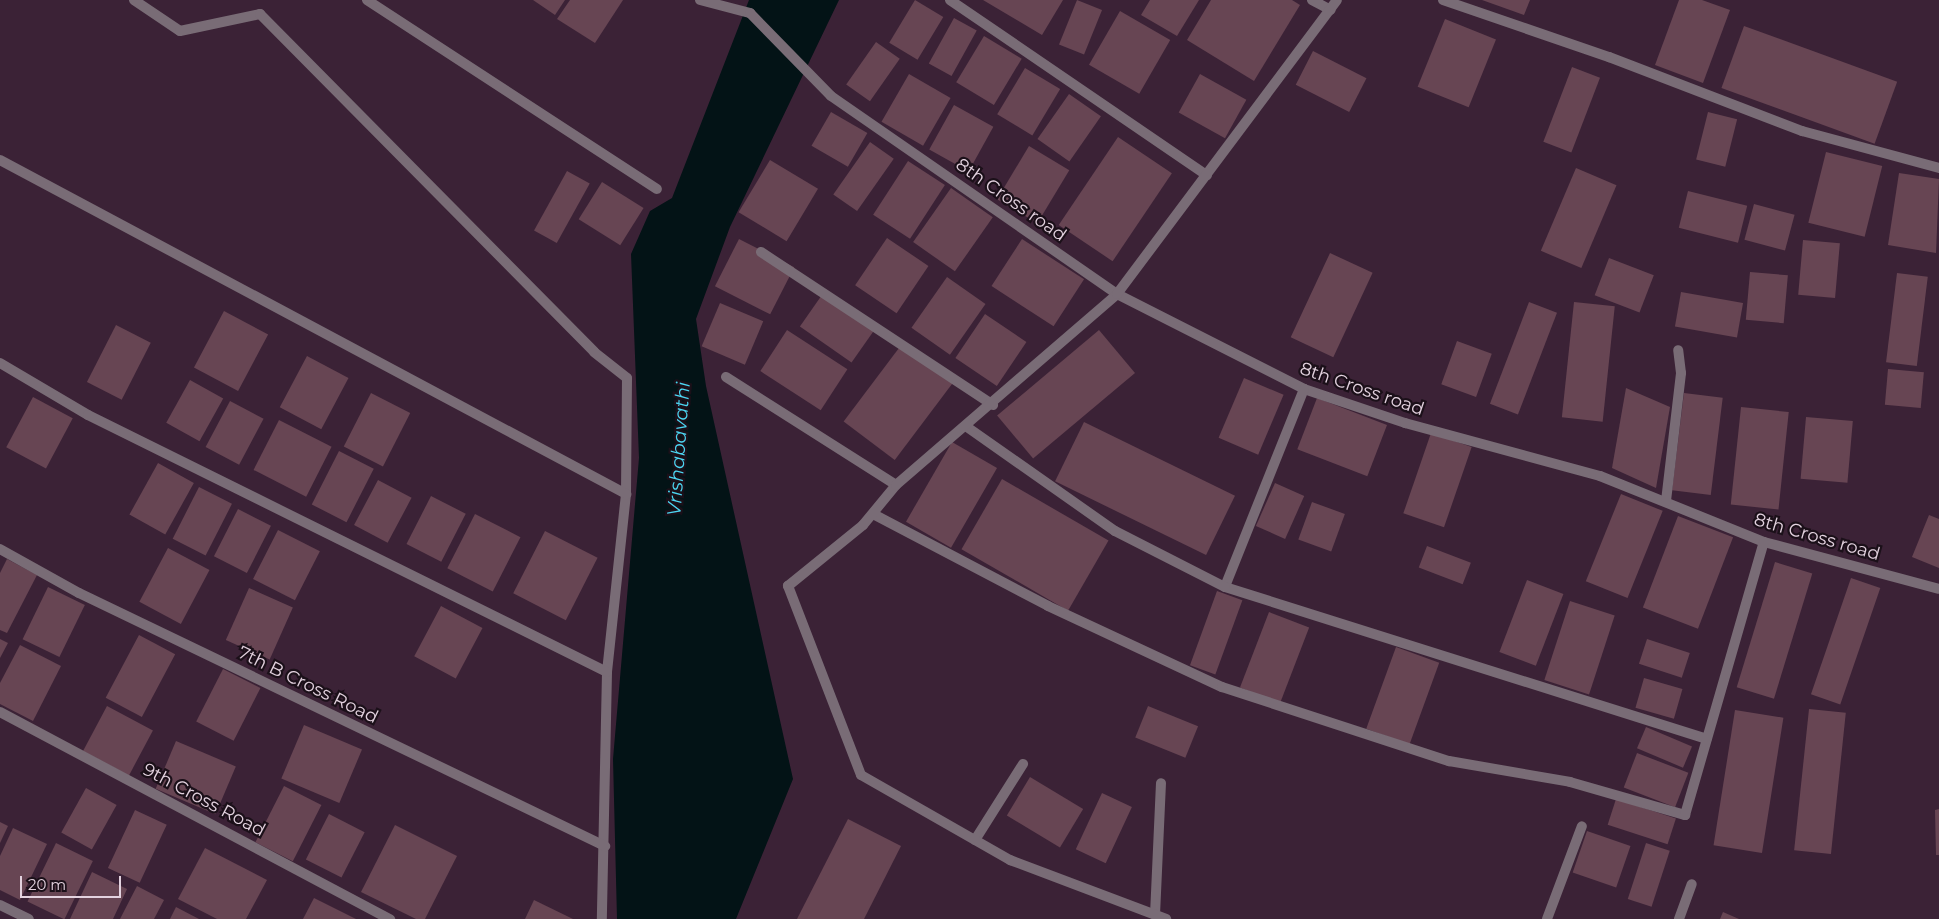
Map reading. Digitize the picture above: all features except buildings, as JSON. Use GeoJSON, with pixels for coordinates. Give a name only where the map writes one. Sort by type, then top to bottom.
{"type":"FeatureCollection","features":[{"type":"Feature","properties":{"kind":"street"},"geometry":{"type":"LineString","coordinates":[[134,0],[180,31],[260,14],[594,352],[627,378],[626,494],[607,672],[602,919]]}},
{"type":"Feature","properties":{"kind":"street"},"geometry":{"type":"LineString","coordinates":[[367,0],[657,189]]}},
{"type":"Feature","properties":{"kind":"street","name":"8th Cross road"},"geometry":{"type":"LineString","coordinates":[[700,0],[750,13],[831,96],[1117,294],[1304,389],[1405,423],[1600,476],[1764,542],[1939,589]]}},
{"type":"Feature","properties":{"kind":"street"},"geometry":{"type":"LineString","coordinates":[[950,0],[1207,175]]}},
{"type":"Feature","properties":{"kind":"street"},"geometry":{"type":"LineString","coordinates":[[1312,0],[1331,10]]}},
{"type":"Feature","properties":{"kind":"street"},"geometry":{"type":"LineString","coordinates":[[1166,919],[1010,860],[861,775],[788,586],[875,515],[896,485],[993,405],[1117,294],[1337,0]]}},
{"type":"Feature","properties":{"kind":"street"},"geometry":{"type":"LineString","coordinates":[[1443,0],[1608,57],[1802,131],[1939,168]]}},
{"type":"Feature","properties":{"kind":"street"},"geometry":{"type":"LineString","coordinates":[[0,160],[626,494]]}},
{"type":"Feature","properties":{"kind":"street"},"geometry":{"type":"LineString","coordinates":[[761,252],[993,405]]}},
{"type":"Feature","properties":{"kind":"street"},"geometry":{"type":"LineString","coordinates":[[1666,501],[1681,373],[1678,350]]}},
{"type":"Feature","properties":{"kind":"street"},"geometry":{"type":"LineString","coordinates":[[0,363],[88,415],[607,672]]}},
{"type":"Feature","properties":{"kind":"street"},"geometry":{"type":"LineString","coordinates":[[726,377],[896,485]]}},
{"type":"Feature","properties":{"kind":"street"},"geometry":{"type":"LineString","coordinates":[[1225,587],[1304,389]]}},
{"type":"Feature","properties":{"kind":"street"},"geometry":{"type":"LineString","coordinates":[[967,426],[1115,531],[1225,587],[1707,739]]}},
{"type":"Feature","properties":{"kind":"street"},"geometry":{"type":"LineString","coordinates":[[875,515],[1048,606],[1222,687],[1449,761],[1570,782],[1685,815],[1764,542]]}},
{"type":"Feature","properties":{"kind":"street","name":"7th B Cross Road"},"geometry":{"type":"LineString","coordinates":[[0,549],[79,593],[604,846]]}},
{"type":"Feature","properties":{"kind":"street","name":"9th Cross Road"},"geometry":{"type":"LineString","coordinates":[[0,712],[390,919]]}},
{"type":"Feature","properties":{"kind":"street"},"geometry":{"type":"LineString","coordinates":[[975,840],[1023,764]]}},
{"type":"Feature","properties":{"kind":"street"},"geometry":{"type":"LineString","coordinates":[[1155,915],[1161,783]]}},
{"type":"Feature","properties":{"kind":"street"},"geometry":{"type":"LineString","coordinates":[[1547,919],[1582,826]]}},
{"type":"Feature","properties":{"kind":"street"},"geometry":{"type":"LineString","coordinates":[[1679,919],[1692,884]]}},
{"type":"Feature","properties":{"kind":"street"},"geometry":{"type":"LineString","coordinates":[[0,905],[29,919]]}},
{"type":"Feature","properties":{"kind":"water","name":"Vrishabavathi"},"geometry":{"type":"Polygon","coordinates":[[[749,0],[839,0],[730,227],[696,319],[706,386],[793,779],[736,919],[617,919],[613,759],[639,458],[631,254],[650,211],[672,198],[749,0]]]}}]}
